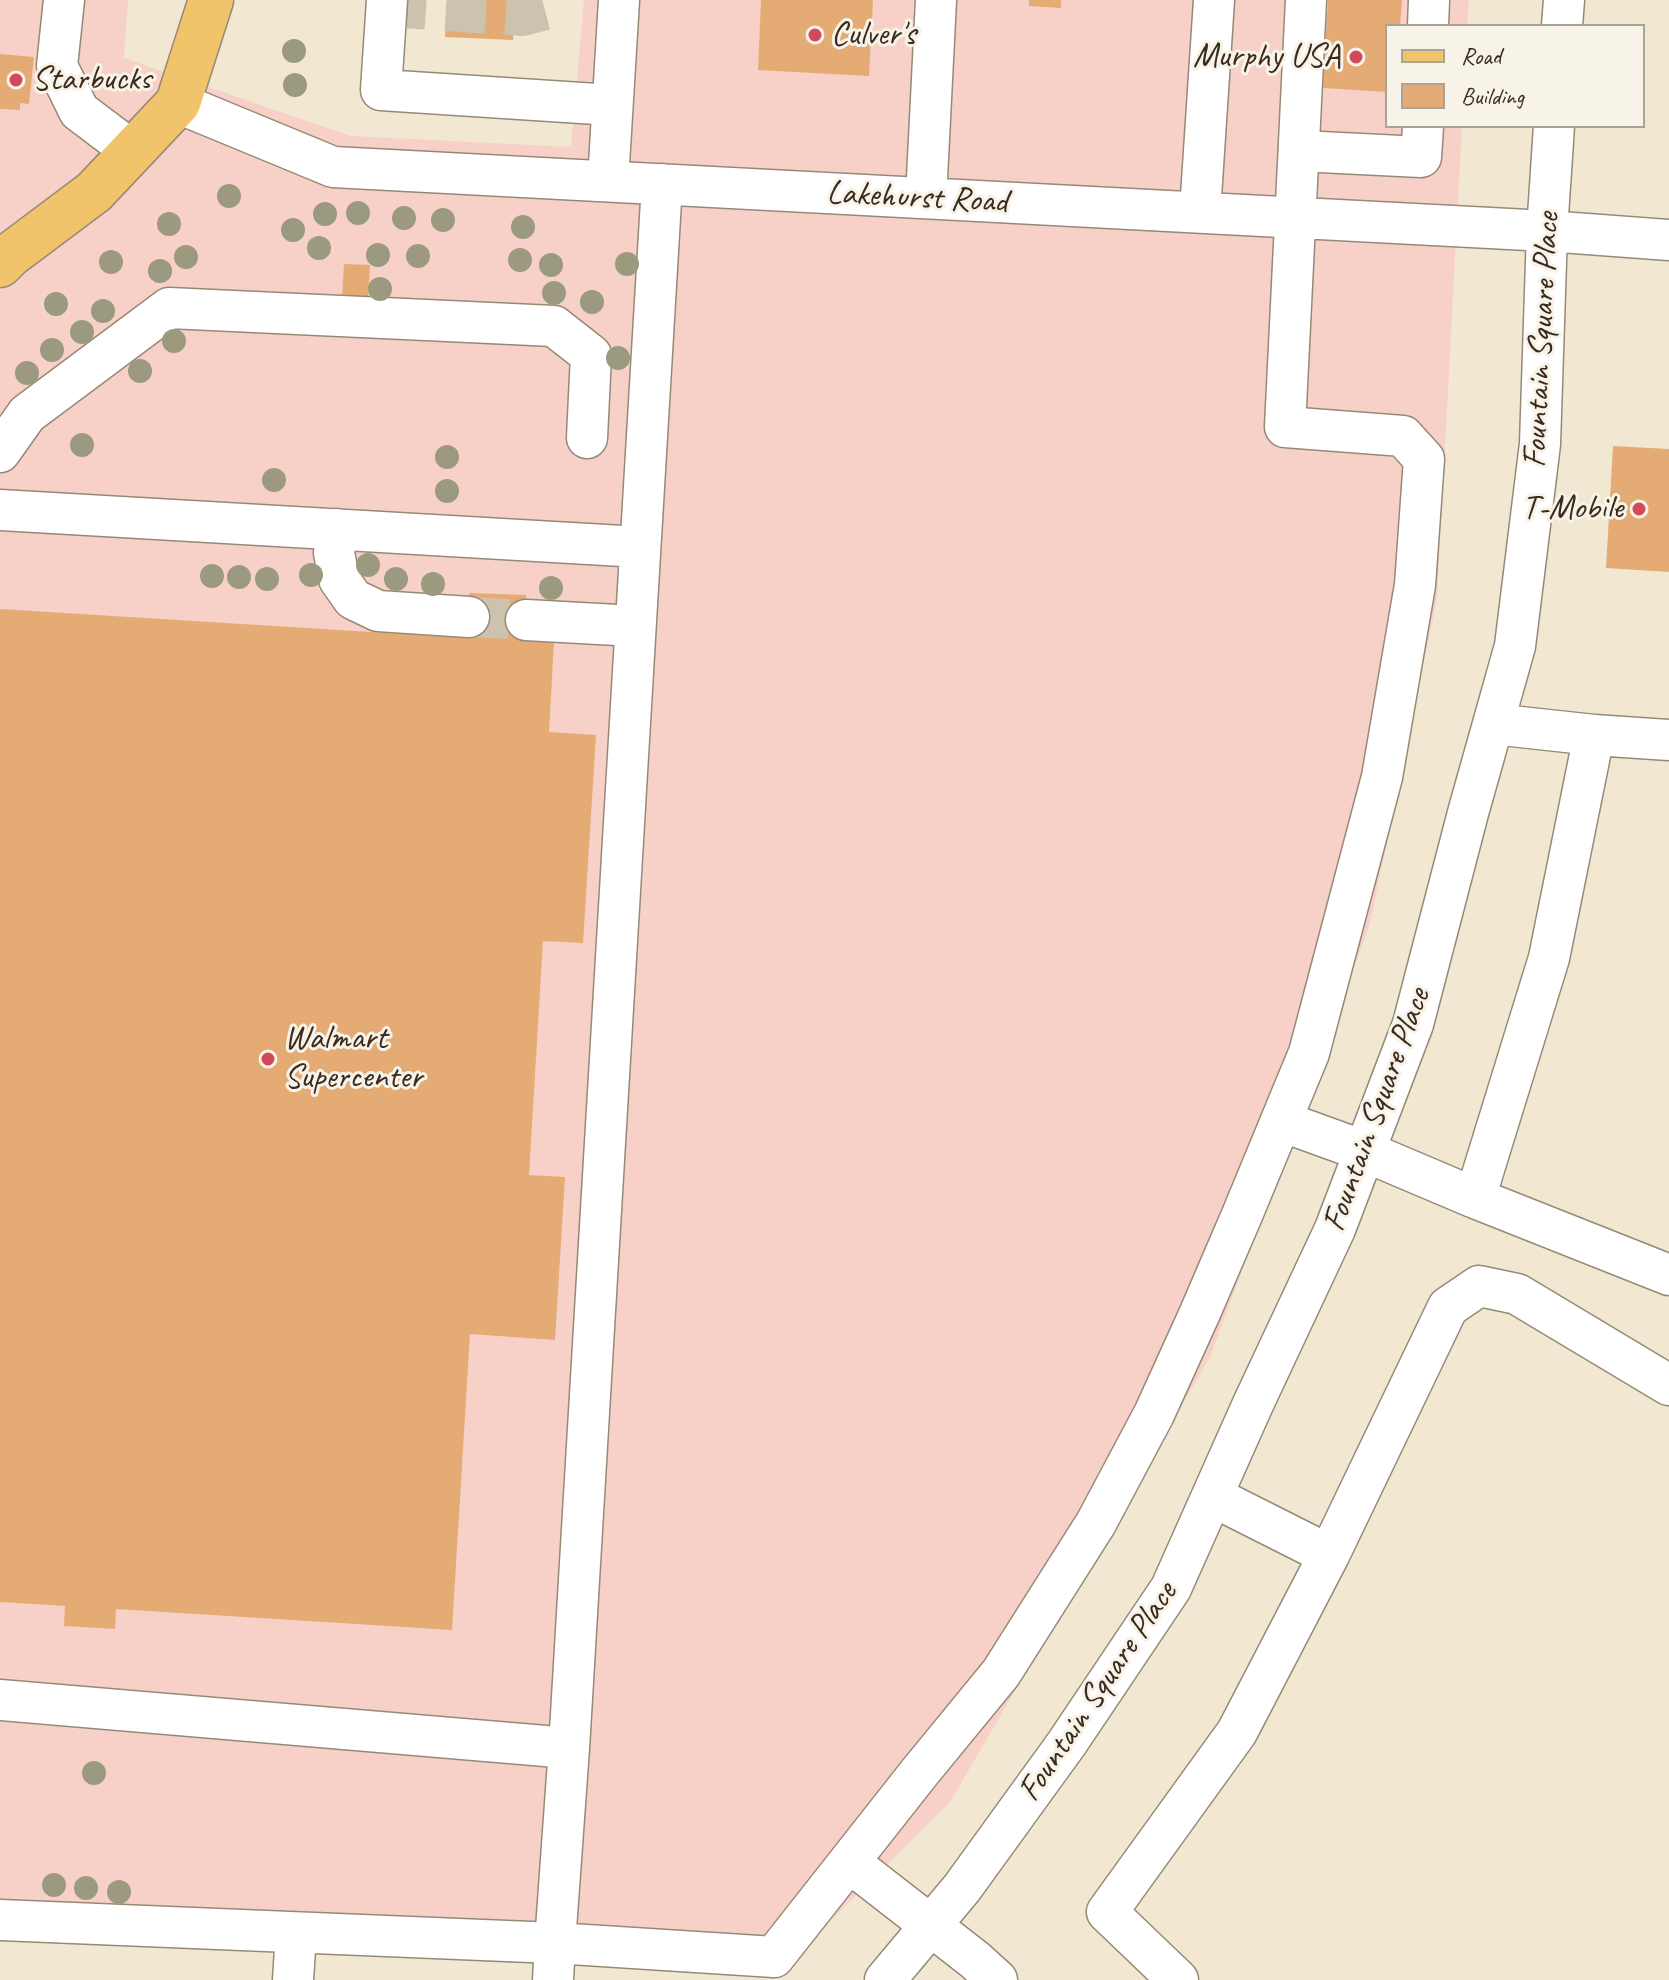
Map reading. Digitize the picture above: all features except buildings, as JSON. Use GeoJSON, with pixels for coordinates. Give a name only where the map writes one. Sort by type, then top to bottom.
{"type":"FeatureCollection","features":[{"type":"Feature","properties":{"kind":"main road"},"geometry":{"type":"LineString","coordinates":[[0,265],[94,192],[178,103],[211,0]]}},
{"type":"Feature","properties":{"kind":"street"},"geometry":{"type":"LineString","coordinates":[[64,0],[57,66],[79,111],[132,151]]}},
{"type":"Feature","properties":{"kind":"street"},"geometry":{"type":"LineString","coordinates":[[387,0],[381,90],[612,105]]}},
{"type":"Feature","properties":{"kind":"street"},"geometry":{"type":"LineString","coordinates":[[608,181],[619,0]]}},
{"type":"Feature","properties":{"kind":"street"},"geometry":{"type":"LineString","coordinates":[[926,198],[936,0]]}},
{"type":"Feature","properties":{"kind":"street"},"geometry":{"type":"LineString","coordinates":[[1200,212],[1214,0]]}},
{"type":"Feature","properties":{"kind":"street"},"geometry":{"type":"LineString","coordinates":[[0,1920],[296,1933],[554,1962],[654,1965],[774,1957],[1001,1673],[1096,1523],[1154,1414],[1205,1301],[1309,1053],[1382,777],[1415,585],[1424,459],[1403,436],[1285,427],[1306,0]]}},
{"type":"Feature","properties":{"kind":"street"},"geometry":{"type":"LineString","coordinates":[[1428,24],[1429,0]]}},
{"type":"Feature","properties":{"kind":"street"},"geometry":{"type":"LineString","coordinates":[[1562,24],[1564,0]]}},
{"type":"Feature","properties":{"kind":"street","name":"Lakehurst Road"},"geometry":{"type":"LineString","coordinates":[[178,103],[333,167],[1296,217],[1669,240]]}},
{"type":"Feature","properties":{"kind":"street"},"geometry":{"type":"LineString","coordinates":[[1300,151],[1421,157],[1423,128]]}},
{"type":"Feature","properties":{"kind":"street","name":"Fountain Square Place"},"geometry":{"type":"LineString","coordinates":[[885,1980],[962,1888],[1067,1743],[1171,1588],[1335,1229],[1413,1024],[1515,646],[1540,444],[1554,128]]}},
{"type":"Feature","properties":{"kind":"street"},"geometry":{"type":"LineString","coordinates":[[554,1962],[662,184]]}},
{"type":"Feature","properties":{"kind":"street"},"geometry":{"type":"LineString","coordinates":[[0,452],[27,414],[169,308],[554,326],[591,355],[587,438]]}},
{"type":"Feature","properties":{"kind":"street"},"geometry":{"type":"LineString","coordinates":[[0,510],[640,547]]}},
{"type":"Feature","properties":{"kind":"street"},"geometry":{"type":"LineString","coordinates":[[337,529],[334,553],[339,579],[353,599],[378,611],[469,617]]}},
{"type":"Feature","properties":{"kind":"street"},"geometry":{"type":"LineString","coordinates":[[526,620],[635,626]]}},
{"type":"Feature","properties":{"kind":"street"},"geometry":{"type":"LineString","coordinates":[[1493,724],[1669,740]]}},
{"type":"Feature","properties":{"kind":"street"},"geometry":{"type":"LineString","coordinates":[[1475,1198],[1549,958],[1594,735]]}},
{"type":"Feature","properties":{"kind":"street"},"geometry":{"type":"LineString","coordinates":[[1281,1121],[1364,1151],[1669,1275]]}},
{"type":"Feature","properties":{"kind":"street"},"geometry":{"type":"LineString","coordinates":[[1178,1980],[1107,1912],[1237,1732],[1329,1555],[1448,1307],[1479,1286],[1517,1294],[1669,1385]]}},
{"type":"Feature","properties":{"kind":"street"},"geometry":{"type":"LineString","coordinates":[[1212,1496],[1329,1555]]}},
{"type":"Feature","properties":{"kind":"street"},"geometry":{"type":"LineString","coordinates":[[0,1700],[569,1748]]}},
{"type":"Feature","properties":{"kind":"street"},"geometry":{"type":"LineString","coordinates":[[849,1862],[997,1980]]}},
{"type":"Feature","properties":{"kind":"street"},"geometry":{"type":"LineString","coordinates":[[293,1980],[296,1933]]}},
{"type":"Feature","properties":{"kind":"shaded area"},"geometry":{"type":"Polygon","coordinates":[[[0,0],[128,0],[124,58],[351,136],[571,147],[584,0],[1469,0],[1467,24],[1385,24],[1385,128],[1462,128],[1437,599],[1370,924],[1210,1357],[950,1802],[775,1976],[0,1937],[0,0]]]}},
{"type":"Feature","properties":{"kind":"tunnel"},"geometry":{"type":"LineString","coordinates":[[386,7],[523,16],[546,10],[550,0]]}},
{"type":"Feature","properties":{"kind":"tunnel"},"geometry":{"type":"LineString","coordinates":[[469,617],[526,620]]}},
{"type":"Feature","properties":{"kind":"place","name":"Culver's"},"geometry":{"type":"Point","coordinates":[815,35]}},
{"type":"Feature","properties":{"kind":"place","name":"Murphy USA"},"geometry":{"type":"Point","coordinates":[1356,57]}},
{"type":"Feature","properties":{"kind":"place","name":"Starbucks"},"geometry":{"type":"Point","coordinates":[16,80]}},
{"type":"Feature","properties":{"kind":"place","name":"T-Mobile"},"geometry":{"type":"Point","coordinates":[1639,509]}},
{"type":"Feature","properties":{"kind":"place","name":"Walmart Supercenter"},"geometry":{"type":"Point","coordinates":[268,1059]}}]}
